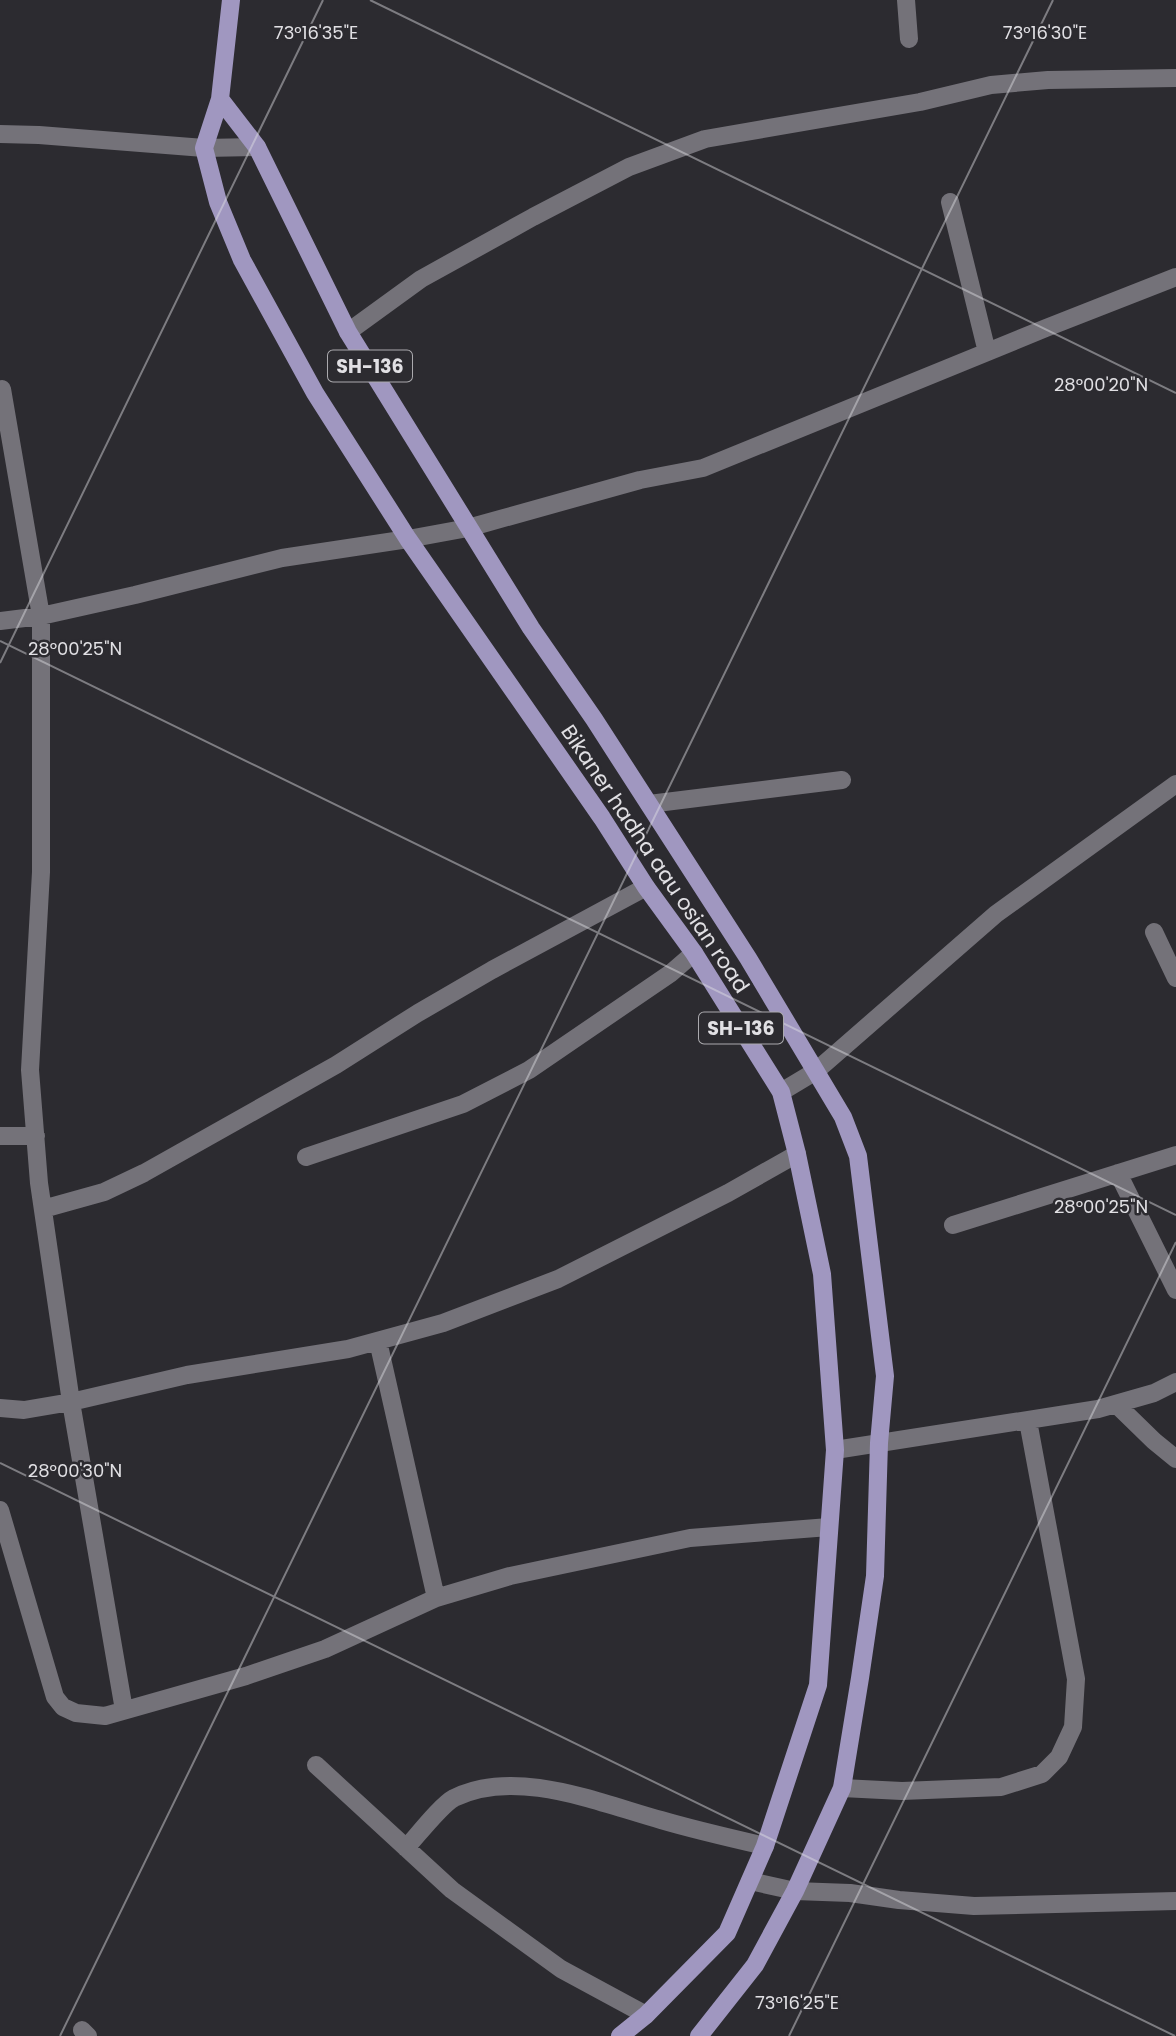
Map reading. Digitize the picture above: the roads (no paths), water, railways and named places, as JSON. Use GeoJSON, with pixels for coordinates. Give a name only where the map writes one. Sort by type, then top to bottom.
{"type":"FeatureCollection","features":[{"type":"Feature","properties":{"kind":"main road"},"geometry":{"type":"LineString","coordinates":[[204,148],[220,99],[231,0]]}},
{"type":"Feature","properties":{"kind":"main road","name":"Bikaner hadha aau osian road"},"geometry":{"type":"LineString","coordinates":[[220,99],[257,147],[348,332],[531,628],[748,958],[843,1117],[858,1156],[885,1376],[879,1443],[874,1576],[842,1788],[794,1891],[755,1965],[699,2036]]}},
{"type":"Feature","properties":{"kind":"main road","name":"Bikaner hadha aau osian road"},"geometry":{"type":"LineString","coordinates":[[204,148],[218,202],[242,260],[315,393],[408,539],[694,953],[781,1092],[797,1154],[822,1274],[835,1450],[818,1685],[765,1846],[727,1933],[646,2015],[620,2036]]}},
{"type":"Feature","properties":{"kind":"street"},"geometry":{"type":"LineString","coordinates":[[906,0],[909,39]]}},
{"type":"Feature","properties":{"kind":"street"},"geometry":{"type":"LineString","coordinates":[[348,332],[421,279],[533,217],[629,167],[705,139],[920,102],[991,85],[1048,80],[1176,78]]}},
{"type":"Feature","properties":{"kind":"street"},"geometry":{"type":"LineString","coordinates":[[0,134],[204,148],[257,147]]}},
{"type":"Feature","properties":{"kind":"street"},"geometry":{"type":"LineString","coordinates":[[950,202],[987,352]]}},
{"type":"Feature","properties":{"kind":"street"},"geometry":{"type":"LineString","coordinates":[[0,621],[41,616],[135,595],[282,558],[468,528],[640,480],[703,468],[1176,277]]}},
{"type":"Feature","properties":{"kind":"street"},"geometry":{"type":"LineString","coordinates":[[2,389],[41,616],[41,872],[30,1070],[36,1136],[43,1209],[71,1402],[124,1710]]}},
{"type":"Feature","properties":{"kind":"street"},"geometry":{"type":"LineString","coordinates":[[649,804],[842,780]]}},
{"type":"Feature","properties":{"kind":"street"},"geometry":{"type":"LineString","coordinates":[[781,1092],[816,1071],[996,914],[1176,784]]}},
{"type":"Feature","properties":{"kind":"street"},"geometry":{"type":"LineString","coordinates":[[43,1209],[104,1192],[144,1173],[336,1065],[492,970],[646,887]]}},
{"type":"Feature","properties":{"kind":"street"},"geometry":{"type":"LineString","coordinates":[[1154,932],[1176,978]]}},
{"type":"Feature","properties":{"kind":"street"},"geometry":{"type":"LineString","coordinates":[[306,1157],[463,1104],[529,1070],[671,973],[694,953]]}},
{"type":"Feature","properties":{"kind":"street"},"geometry":{"type":"LineString","coordinates":[[0,1136],[36,1136]]}},
{"type":"Feature","properties":{"kind":"street"},"geometry":{"type":"LineString","coordinates":[[0,1408],[24,1410],[187,1375],[348,1349],[443,1323],[558,1279],[728,1193],[797,1154]]}},
{"type":"Feature","properties":{"kind":"street"},"geometry":{"type":"LineString","coordinates":[[953,1225],[1176,1155]]}},
{"type":"Feature","properties":{"kind":"street"},"geometry":{"type":"LineString","coordinates":[[1118,1173],[1176,1290]]}},
{"type":"Feature","properties":{"kind":"street"},"geometry":{"type":"LineString","coordinates":[[378,1341],[436,1598]]}},
{"type":"Feature","properties":{"kind":"street"},"geometry":{"type":"LineString","coordinates":[[835,1450],[1098,1409],[1154,1392],[1176,1382]]}},
{"type":"Feature","properties":{"kind":"street"},"geometry":{"type":"LineString","coordinates":[[1116,1404],[1176,1459]]}},
{"type":"Feature","properties":{"kind":"street"},"geometry":{"type":"LineString","coordinates":[[842,1788],[902,1791],[1001,1787],[1042,1774],[1059,1757],[1073,1727],[1076,1679],[1028,1421]]}},
{"type":"Feature","properties":{"kind":"street"},"geometry":{"type":"LineString","coordinates":[[0,1510],[55,1697],[63,1707],[76,1713],[105,1716],[246,1676],[325,1649],[436,1598],[510,1576],[690,1538],[829,1527]]}},
{"type":"Feature","properties":{"kind":"street"},"geometry":{"type":"LineString","coordinates":[[316,1765],[452,1890],[561,1969],[646,2015]]}},
{"type":"Feature","properties":{"kind":"street"},"geometry":{"type":"LineString","coordinates":[[406,1848],[450,1800],[471,1791],[506,1785],[544,1788],[765,1846]]}},
{"type":"Feature","properties":{"kind":"street"},"geometry":{"type":"LineString","coordinates":[[750,1881],[794,1891],[850,1893],[974,1906],[1176,1901]]}}]}
